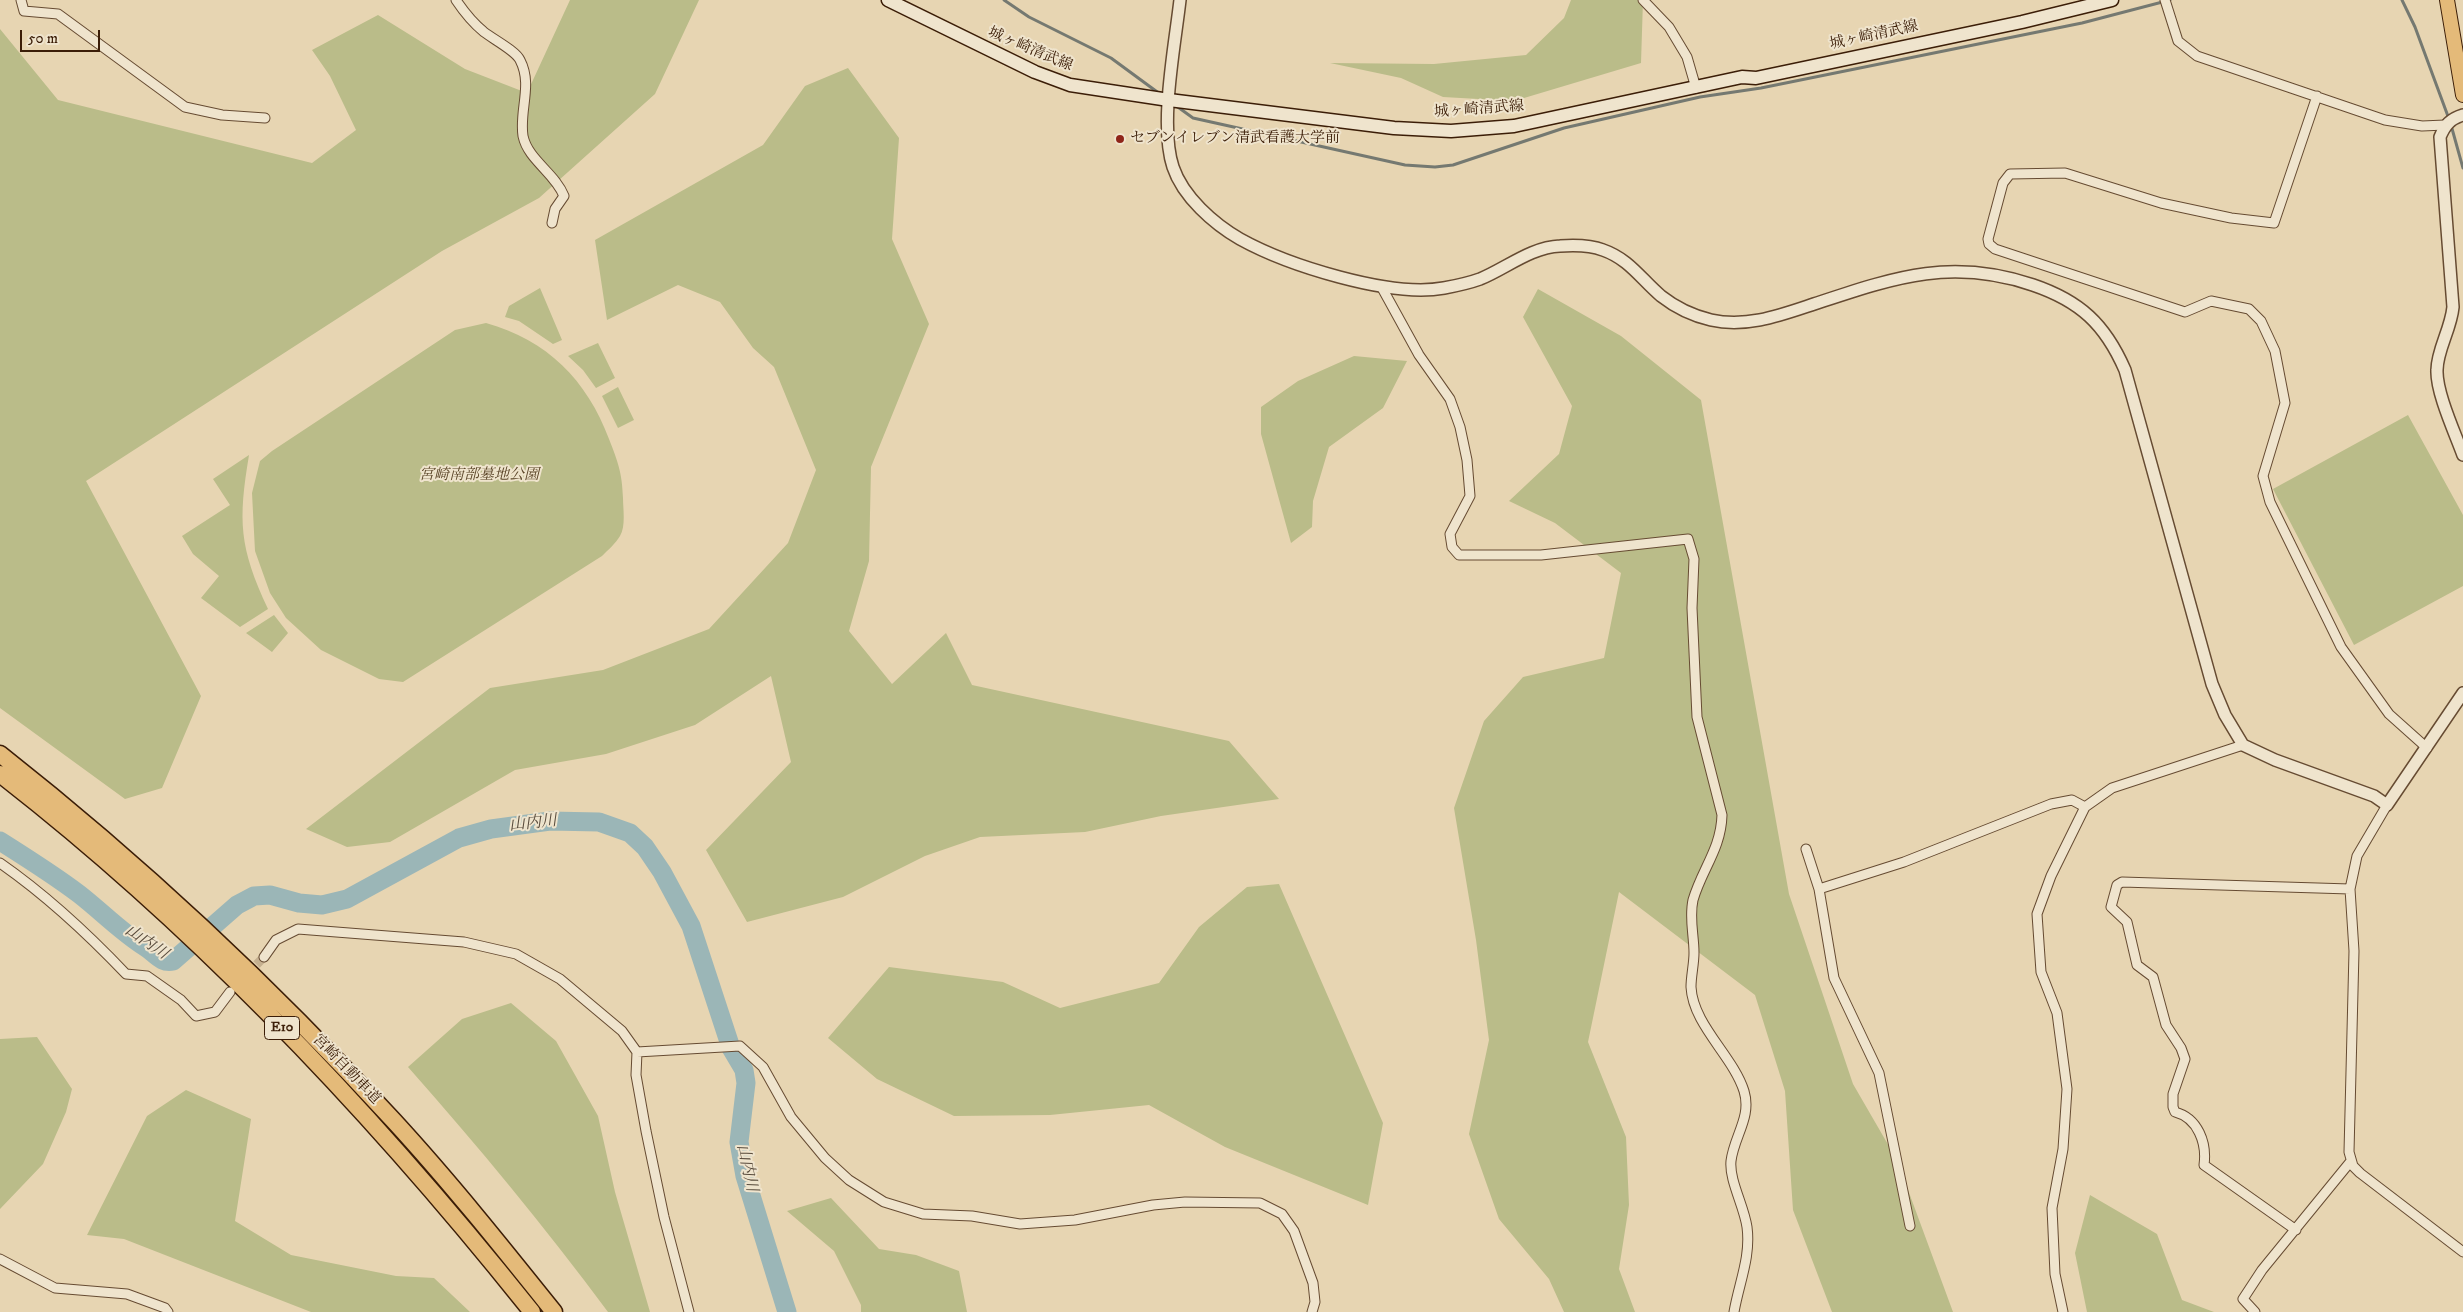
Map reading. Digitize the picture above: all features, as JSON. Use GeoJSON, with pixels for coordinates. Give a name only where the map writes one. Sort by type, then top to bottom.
{"type":"FeatureCollection","features":[{"type":"Feature","properties":{"kind":"highway"},"geometry":{"type":"LineString","coordinates":[[0,744],[39,785]]}},
{"type":"Feature","properties":{"kind":"highway","name":"宮崎自動車道"},"geometry":{"type":"LineString","coordinates":[[0,754],[39,785],[172,900],[280,1002],[395,1122],[554,1312]]}},
{"type":"Feature","properties":{"kind":"highway","name":"宮崎自動車道"},"geometry":{"type":"LineString","coordinates":[[0,774],[112,867],[238,983],[329,1076],[430,1186],[532,1312]]}},
{"type":"Feature","properties":{"kind":"main road","name":"城ヶ崎清武線"},"geometry":{"type":"LineString","coordinates":[[888,0],[1035,72],[1070,85],[1164,100],[1394,128],[1451,130],[1514,126],[1742,77],[1756,78],[2022,22],[2112,0]]}},
{"type":"Feature","properties":{"kind":"main road"},"geometry":{"type":"LineString","coordinates":[[2447,0],[2463,95]]}},
{"type":"Feature","properties":{"kind":"street"},"geometry":{"type":"LineString","coordinates":[[21,0],[24,11],[58,14],[185,107],[222,114],[265,118]]}},
{"type":"Feature","properties":{"kind":"street"},"geometry":{"type":"LineString","coordinates":[[456,0],[464,12],[482,30],[519,58],[526,77],[523,136],[532,156],[559,183],[564,196],[556,209],[552,224]]}},
{"type":"Feature","properties":{"kind":"street"},"geometry":{"type":"LineString","coordinates":[[1180,0],[1164,100],[1173,168],[1185,189],[1215,222],[1239,238],[1270,254],[1308,267],[1381,286],[1420,291],[1443,289],[1480,279],[1539,250],[1556,246],[1586,246],[1602,249],[1632,266],[1660,295],[1675,305],[1711,320],[1746,323],[1763,320],[1889,280],[1941,271],[1993,273],[2042,288],[2066,298],[2082,308],[2094,320],[2118,353],[2125,370],[2212,684],[2225,715],[2244,745],[2275,760],[2374,796],[2387,805]]}},
{"type":"Feature","properties":{"kind":"street"},"geometry":{"type":"LineString","coordinates":[[1644,0],[1669,27],[1687,57],[1696,88]]}},
{"type":"Feature","properties":{"kind":"street"},"geometry":{"type":"LineString","coordinates":[[2164,0],[2178,41],[2197,56],[2385,120],[2422,126],[2445,125]]}},
{"type":"Feature","properties":{"kind":"street"},"geometry":{"type":"LineString","coordinates":[[2317,96],[2274,223],[2231,218],[2161,203],[2065,173],[2010,174],[2003,183],[1988,239],[1995,249],[2185,312],[2211,301],[2249,309],[2261,321],[2275,351],[2285,403],[2263,476],[2270,502],[2341,646],[2388,714],[2427,748]]}},
{"type":"Feature","properties":{"kind":"street"},"geometry":{"type":"LineString","coordinates":[[2463,115],[2454,118],[2445,125],[2440,137],[2453,307],[2449,330],[2436,371],[2439,386],[2463,455]]}},
{"type":"Feature","properties":{"kind":"street"},"geometry":{"type":"LineString","coordinates":[[1381,286],[1419,355],[1450,400],[1460,427],[1467,460],[1470,496],[1450,534],[1452,547],[1459,555],[1541,555],[1688,539],[1692,546],[1694,559],[1692,608],[1696,704],[1705,753],[1721,805],[1722,820],[1715,853],[1702,878],[1692,907],[1694,950],[1691,988],[1694,1000],[1706,1027],[1740,1083],[1746,1100],[1746,1116],[1731,1161],[1732,1175],[1747,1226],[1749,1246],[1734,1312]]}},
{"type":"Feature","properties":{"kind":"street"},"geometry":{"type":"LineString","coordinates":[[2463,693],[2387,805],[2356,856],[2350,889],[2354,951],[2349,1152],[2352,1166],[2463,1252]]}},
{"type":"Feature","properties":{"kind":"street"},"geometry":{"type":"LineString","coordinates":[[2063,1312],[2055,1274],[2052,1208],[2063,1149],[2067,1088],[2058,1013],[2041,972],[2037,914],[2051,876],[2085,807],[2112,788],[2244,745]]}},
{"type":"Feature","properties":{"kind":"street"},"geometry":{"type":"LineString","coordinates":[[1818,889],[1904,862],[2051,804],[2072,800],[2085,807]]}},
{"type":"Feature","properties":{"kind":"street"},"geometry":{"type":"LineString","coordinates":[[1806,849],[1818,889],[1834,978],[1880,1073],[1910,1226]]}},
{"type":"Feature","properties":{"kind":"street"},"geometry":{"type":"LineString","coordinates":[[0,863],[32,885],[92,938],[126,974],[147,976],[181,1000],[196,1016],[214,1012],[230,992]]}},
{"type":"Feature","properties":{"kind":"street"},"geometry":{"type":"LineString","coordinates":[[2296,1230],[2204,1165],[2205,1153],[2194,1124],[2187,1115],[2175,1112],[2173,1107],[2172,1094],[2185,1059],[2181,1048],[2166,1025],[2153,977],[2137,965],[2127,922],[2111,907],[2117,885],[2122,882],[2350,889]]}},
{"type":"Feature","properties":{"kind":"street"},"geometry":{"type":"LineString","coordinates":[[264,957],[276,940],[298,928],[464,942],[516,954],[560,978],[622,1031],[637,1052],[636,1076],[646,1131],[664,1218],[689,1312]]}},
{"type":"Feature","properties":{"kind":"street"},"geometry":{"type":"LineString","coordinates":[[637,1052],[740,1046],[763,1067],[791,1117],[825,1158],[864,1192],[902,1209],[923,1214],[972,1216],[1020,1224],[1075,1220],[1153,1205],[1184,1202],[1260,1203],[1282,1214],[1294,1231],[1313,1283],[1315,1302],[1312,1312]]}},
{"type":"Feature","properties":{"kind":"street"},"geometry":{"type":"LineString","coordinates":[[2255,1312],[2252,1311],[2244,1299],[2262,1270],[2351,1161]]}},
{"type":"Feature","properties":{"kind":"street"},"geometry":{"type":"LineString","coordinates":[[0,1259],[55,1288],[127,1294],[165,1308],[168,1312]]}},
{"type":"Feature","properties":{"kind":"green space"},"geometry":{"type":"Polygon","coordinates":[[[570,0],[699,0],[655,94],[539,198],[442,251],[86,481],[201,696],[162,788],[125,799],[0,708],[0,29],[58,100],[312,163],[356,130],[330,76],[312,50],[378,15],[465,69],[527,93],[570,0]]]}},
{"type":"Feature","properties":{"kind":"green space"},"geometry":{"type":"Polygon","coordinates":[[[1571,0],[1643,0],[1641,63],[1514,101],[1443,97],[1401,78],[1330,63],[1434,64],[1526,55],[1564,18],[1571,0]]]}},
{"type":"Feature","properties":{"kind":"green space"},"geometry":{"type":"Polygon","coordinates":[[[848,68],[899,138],[892,239],[929,324],[871,467],[869,561],[849,631],[892,684],[946,633],[972,685],[1229,741],[1279,799],[1161,816],[1085,832],[980,837],[925,856],[843,897],[747,922],[706,850],[791,762],[771,676],[695,725],[606,754],[515,770],[390,842],[347,847],[306,829],[490,688],[603,670],[709,629],[788,543],[816,470],[774,367],[753,348],[720,302],[678,285],[607,320],[595,240],[763,145],[805,86],[848,68]]]}},
{"type":"Feature","properties":{"kind":"green space"},"geometry":{"type":"Polygon","coordinates":[[[540,288],[562,340],[553,344],[519,321],[505,317],[509,306],[540,288]]]}},
{"type":"Feature","properties":{"kind":"green space"},"geometry":{"type":"Polygon","coordinates":[[[1538,289],[1621,336],[1701,400],[1789,894],[1853,1084],[1897,1160],[1953,1312],[1832,1312],[1793,1210],[1785,1091],[1755,995],[1619,892],[1588,1042],[1626,1137],[1629,1205],[1619,1269],[1635,1312],[1564,1312],[1549,1279],[1499,1219],[1469,1134],[1489,1040],[1476,940],[1454,808],[1484,721],[1523,677],[1604,658],[1621,573],[1555,523],[1509,501],[1559,454],[1572,406],[1523,317],[1538,289]]]}},
{"type":"Feature","properties":{"kind":"green space","name":"宮崎南部墓地公園"},"geometry":{"type":"Polygon","coordinates":[[[486,323],[508,330],[546,352],[562,365],[589,398],[600,418],[619,467],[624,512],[622,532],[602,556],[403,682],[379,679],[321,650],[286,618],[270,593],[255,551],[252,493],[260,461],[272,451],[455,330],[486,323]]]}},
{"type":"Feature","properties":{"kind":"green space"},"geometry":{"type":"Polygon","coordinates":[[[598,343],[615,378],[596,388],[583,370],[568,356],[598,343]]]}},
{"type":"Feature","properties":{"kind":"green space"},"geometry":{"type":"Polygon","coordinates":[[[1354,356],[1407,361],[1383,408],[1329,447],[1313,501],[1312,527],[1291,543],[1261,434],[1261,407],[1298,381],[1354,356]]]}},
{"type":"Feature","properties":{"kind":"green space"},"geometry":{"type":"Polygon","coordinates":[[[618,387],[634,420],[618,428],[602,396],[618,387]]]}},
{"type":"Feature","properties":{"kind":"green space"},"geometry":{"type":"Polygon","coordinates":[[[2408,415],[2463,515],[2463,586],[2354,645],[2273,489],[2408,415]]]}},
{"type":"Feature","properties":{"kind":"green space"},"geometry":{"type":"Polygon","coordinates":[[[249,455],[243,498],[244,534],[251,568],[268,609],[240,627],[201,598],[219,576],[193,554],[182,536],[230,505],[213,479],[249,455]]]}},
{"type":"Feature","properties":{"kind":"green space"},"geometry":{"type":"Polygon","coordinates":[[[274,615],[288,633],[272,652],[246,633],[274,615]]]}},
{"type":"Feature","properties":{"kind":"green space"},"geometry":{"type":"Polygon","coordinates":[[[1279,884],[1383,1123],[1368,1205],[1225,1147],[1149,1105],[1050,1115],[954,1116],[877,1079],[828,1038],[889,967],[1003,982],[1060,1008],[1159,983],[1199,927],[1247,887],[1279,884]]]}},
{"type":"Feature","properties":{"kind":"green space"},"geometry":{"type":"Polygon","coordinates":[[[511,1003],[556,1041],[598,1116],[615,1192],[650,1312],[608,1312],[511,1187],[408,1067],[462,1019],[511,1003]]]}},
{"type":"Feature","properties":{"kind":"green space"},"geometry":{"type":"Polygon","coordinates":[[[37,1037],[72,1089],[66,1112],[43,1164],[0,1209],[0,1039],[37,1037]]]}},
{"type":"Feature","properties":{"kind":"green space"},"geometry":{"type":"Polygon","coordinates":[[[186,1090],[251,1119],[235,1221],[291,1255],[396,1276],[434,1278],[470,1312],[311,1312],[124,1239],[87,1235],[147,1116],[186,1090]]]}},
{"type":"Feature","properties":{"kind":"green space"},"geometry":{"type":"Polygon","coordinates":[[[2090,1195],[2157,1234],[2182,1300],[2214,1312],[2087,1312],[2075,1253],[2090,1195]]]}},
{"type":"Feature","properties":{"kind":"green space"},"geometry":{"type":"Polygon","coordinates":[[[831,1198],[879,1249],[916,1255],[959,1271],[967,1312],[861,1312],[861,1305],[834,1251],[787,1211],[831,1198]]]}},
{"type":"Feature","properties":{"kind":"waterway"},"geometry":{"type":"LineString","coordinates":[[1004,0],[1029,17],[1111,58],[1160,94]]}},
{"type":"Feature","properties":{"kind":"waterway"},"geometry":{"type":"LineString","coordinates":[[1175,105],[1193,118],[1405,165],[1435,167],[1453,165],[1564,128],[1700,97],[1761,88],[2082,23],[2170,0]]}},
{"type":"Feature","properties":{"kind":"waterway"},"geometry":{"type":"LineString","coordinates":[[2402,0],[2415,27],[2449,119]]}},
{"type":"Feature","properties":{"kind":"waterway"},"geometry":{"type":"LineString","coordinates":[[2451,125],[2463,168]]}},
{"type":"Feature","properties":{"kind":"waterway","name":"山内川"},"geometry":{"type":"LineString","coordinates":[[0,841],[70,887],[128,935],[158,957],[169,962],[173,961],[237,905],[254,896],[270,895],[299,903],[322,905],[347,899],[459,838],[491,829],[550,821],[599,822],[630,833],[645,847],[662,872],[691,926],[731,1048],[744,1070],[746,1083],[739,1142],[745,1176],[787,1312]]}},
{"type":"Feature","properties":{"kind":"tunnel"},"geometry":{"type":"LineString","coordinates":[[247,974],[264,957]]}},
{"type":"Feature","properties":{"kind":"place","name":"セブンイレブン清武看護大学前"},"geometry":{"type":"Point","coordinates":[1120,139]}}]}
